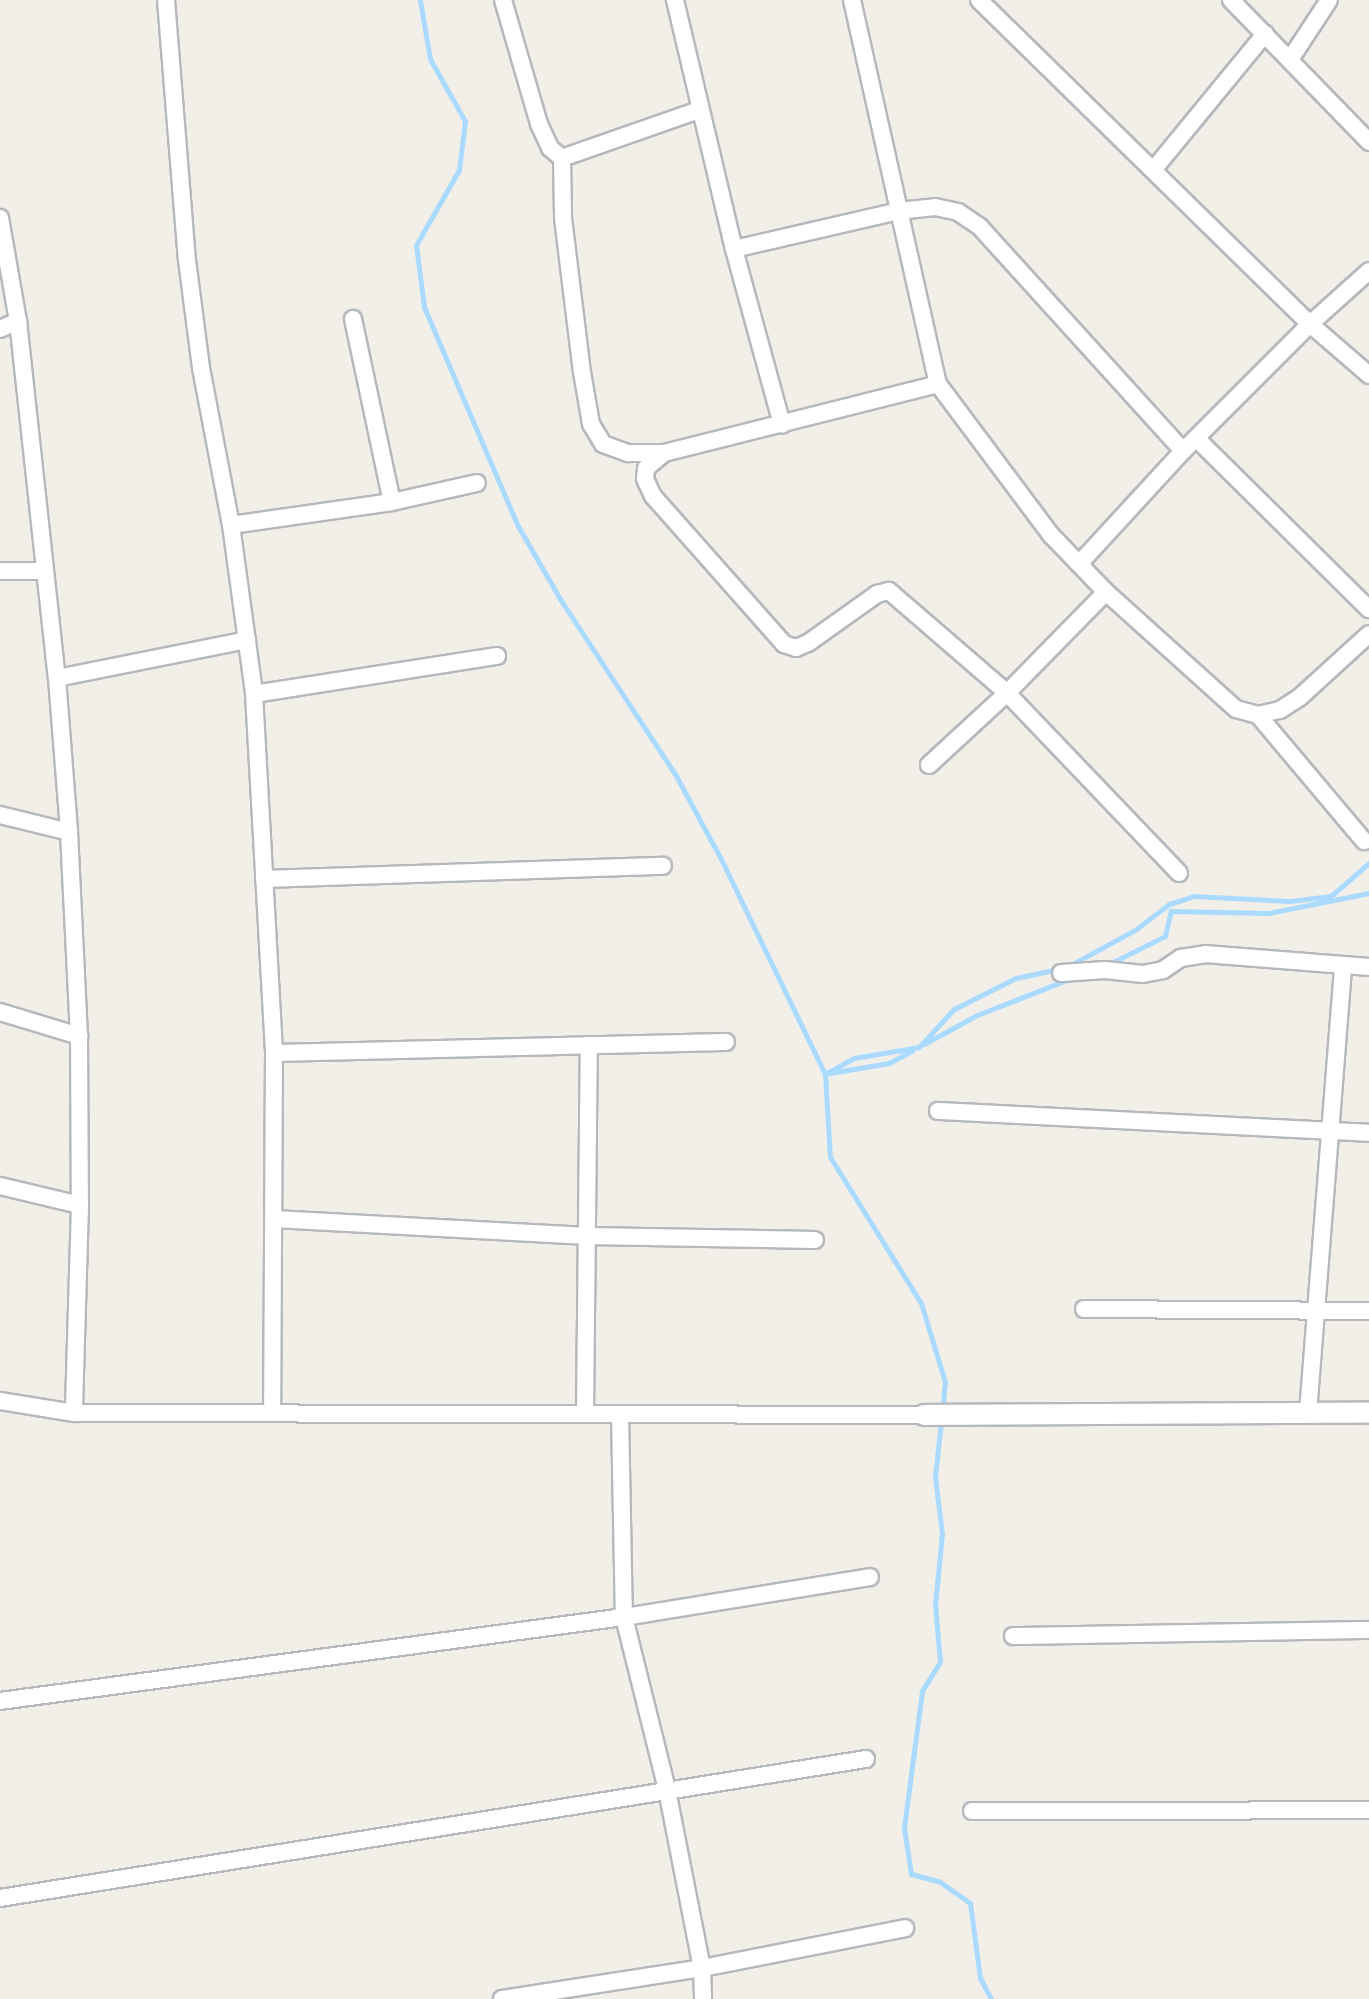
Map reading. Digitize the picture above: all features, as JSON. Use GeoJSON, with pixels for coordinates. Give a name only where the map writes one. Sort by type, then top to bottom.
{"type":"FeatureCollection","features":[{"type":"Feature","properties":{"kind":"street"},"geometry":{"type":"LineString","coordinates":[[166,0],[187,260],[201,368],[231,525],[254,694],[274,1053],[272,1413]]}},
{"type":"Feature","properties":{"kind":"street"},"geometry":{"type":"LineString","coordinates":[[503,0],[539,124],[550,148],[562,158],[563,218],[591,424],[603,444],[613,449],[664,453],[938,384]]}},
{"type":"Feature","properties":{"kind":"street"},"geometry":{"type":"LineString","coordinates":[[675,0],[699,110],[782,425]]}},
{"type":"Feature","properties":{"kind":"street"},"geometry":{"type":"LineString","coordinates":[[852,0],[938,384],[1051,535],[1106,592],[1236,709],[1258,715],[1280,710],[1300,697],[1369,634]]}},
{"type":"Feature","properties":{"kind":"street"},"geometry":{"type":"LineString","coordinates":[[979,0],[1310,324],[1369,375]]}},
{"type":"Feature","properties":{"kind":"street"},"geometry":{"type":"LineString","coordinates":[[1231,0],[1291,58],[1369,142]]}},
{"type":"Feature","properties":{"kind":"street"},"geometry":{"type":"LineString","coordinates":[[1291,58],[1329,0]]}},
{"type":"Feature","properties":{"kind":"street"},"geometry":{"type":"LineString","coordinates":[[1154,169],[1265,34]]}},
{"type":"Feature","properties":{"kind":"street"},"geometry":{"type":"LineString","coordinates":[[562,158],[699,110]]}},
{"type":"Feature","properties":{"kind":"street"},"geometry":{"type":"LineString","coordinates":[[734,249],[898,211],[935,207],[958,212],[980,227],[1183,451]]}},
{"type":"Feature","properties":{"kind":"street"},"geometry":{"type":"LineString","coordinates":[[0,218],[18,321],[57,678],[69,832],[79,1036],[80,1205],[74,1413]]}},
{"type":"Feature","properties":{"kind":"street"},"geometry":{"type":"LineString","coordinates":[[1079,564],[1183,451],[1310,324],[1369,271]]}},
{"type":"Feature","properties":{"kind":"street"},"geometry":{"type":"LineString","coordinates":[[353,319],[392,502]]}},
{"type":"Feature","properties":{"kind":"street"},"geometry":{"type":"LineString","coordinates":[[0,329],[18,321]]}},
{"type":"Feature","properties":{"kind":"street"},"geometry":{"type":"LineString","coordinates":[[1197,439],[1369,609]]}},
{"type":"Feature","properties":{"kind":"street"},"geometry":{"type":"LineString","coordinates":[[664,453],[646,468],[645,479],[653,496],[784,644],[796,648],[808,643],[877,594],[889,591],[1007,693],[1179,873]]}},
{"type":"Feature","properties":{"kind":"street"},"geometry":{"type":"LineString","coordinates":[[231,525],[392,502],[477,483]]}},
{"type":"Feature","properties":{"kind":"street"},"geometry":{"type":"LineString","coordinates":[[0,571],[44,571]]}},
{"type":"Feature","properties":{"kind":"street"},"geometry":{"type":"LineString","coordinates":[[929,765],[1007,693],[1106,592]]}},
{"type":"Feature","properties":{"kind":"street"},"geometry":{"type":"LineString","coordinates":[[57,678],[247,640]]}},
{"type":"Feature","properties":{"kind":"street"},"geometry":{"type":"LineString","coordinates":[[254,694],[497,656]]}},
{"type":"Feature","properties":{"kind":"street"},"geometry":{"type":"LineString","coordinates":[[1258,715],[1364,841]]}},
{"type":"Feature","properties":{"kind":"street"},"geometry":{"type":"LineString","coordinates":[[0,815],[69,832]]}},
{"type":"Feature","properties":{"kind":"street"},"geometry":{"type":"LineString","coordinates":[[264,879],[663,866]]}},
{"type":"Feature","properties":{"kind":"street"},"geometry":{"type":"LineString","coordinates":[[1061,973],[1105,970],[1143,974],[1163,970],[1181,958],[1205,954],[1369,967]]}},
{"type":"Feature","properties":{"kind":"street"},"geometry":{"type":"LineString","coordinates":[[1308,1413],[1343,965]]}},
{"type":"Feature","properties":{"kind":"street"},"geometry":{"type":"LineString","coordinates":[[0,1012],[79,1036]]}},
{"type":"Feature","properties":{"kind":"street"},"geometry":{"type":"LineString","coordinates":[[274,1053],[726,1042]]}},
{"type":"Feature","properties":{"kind":"street"},"geometry":{"type":"LineString","coordinates":[[585,1411],[589,1045]]}},
{"type":"Feature","properties":{"kind":"street"},"geometry":{"type":"LineString","coordinates":[[938,1111],[1369,1133]]}},
{"type":"Feature","properties":{"kind":"street"},"geometry":{"type":"LineString","coordinates":[[0,1186],[80,1205]]}},
{"type":"Feature","properties":{"kind":"street"},"geometry":{"type":"LineString","coordinates":[[274,1219],[588,1236],[815,1240]]}},
{"type":"Feature","properties":{"kind":"street"},"geometry":{"type":"LineString","coordinates":[[1084,1309],[1369,1311]]}},
{"type":"Feature","properties":{"kind":"street"},"geometry":{"type":"LineString","coordinates":[[0,1401],[74,1413],[1369,1413]]}},
{"type":"Feature","properties":{"kind":"street"},"geometry":{"type":"LineString","coordinates":[[620,1414],[624,1617],[667,1790],[702,1968],[703,1999]]}},
{"type":"Feature","properties":{"kind":"street"},"geometry":{"type":"LineString","coordinates":[[0,1701],[624,1617],[870,1577]]}},
{"type":"Feature","properties":{"kind":"street"},"geometry":{"type":"LineString","coordinates":[[1013,1636],[1369,1630]]}},
{"type":"Feature","properties":{"kind":"street"},"geometry":{"type":"LineString","coordinates":[[0,1898],[866,1759]]}},
{"type":"Feature","properties":{"kind":"street"},"geometry":{"type":"LineString","coordinates":[[972,1811],[1369,1810]]}},
{"type":"Feature","properties":{"kind":"street"},"geometry":{"type":"LineString","coordinates":[[502,1999],[702,1968],[905,1928]]}},
{"type":"Feature","properties":{"kind":"waterway"},"geometry":{"type":"LineString","coordinates":[[420,0],[430,59],[465,121],[459,170],[416,245],[424,307],[518,526],[560,599],[675,774],[721,859],[825,1074],[830,1157],[921,1303],[945,1382],[942,1411]]}},
{"type":"Feature","properties":{"kind":"waterway"},"geometry":{"type":"LineString","coordinates":[[1067,967],[1135,930],[1169,904],[1193,896],[1290,901],[1331,896],[1369,863]]}},
{"type":"Feature","properties":{"kind":"waterway"},"geometry":{"type":"LineString","coordinates":[[1107,965],[1165,936],[1171,911],[1268,913],[1369,893]]}},
{"type":"Feature","properties":{"kind":"waterway"},"geometry":{"type":"LineString","coordinates":[[825,1074],[854,1058],[919,1047],[954,1009],[1016,978],[1058,969]]}},
{"type":"Feature","properties":{"kind":"waterway"},"geometry":{"type":"LineString","coordinates":[[924,1044],[977,1015],[1072,978]]}},
{"type":"Feature","properties":{"kind":"waterway"},"geometry":{"type":"LineString","coordinates":[[830,1073],[889,1063],[912,1051]]}},
{"type":"Feature","properties":{"kind":"waterway"},"geometry":{"type":"LineString","coordinates":[[941,1421],[935,1477],[942,1534],[935,1605],[940,1662],[922,1691],[904,1828],[911,1874],[940,1882],[970,1903],[980,1978],[991,1999]]}}]}
